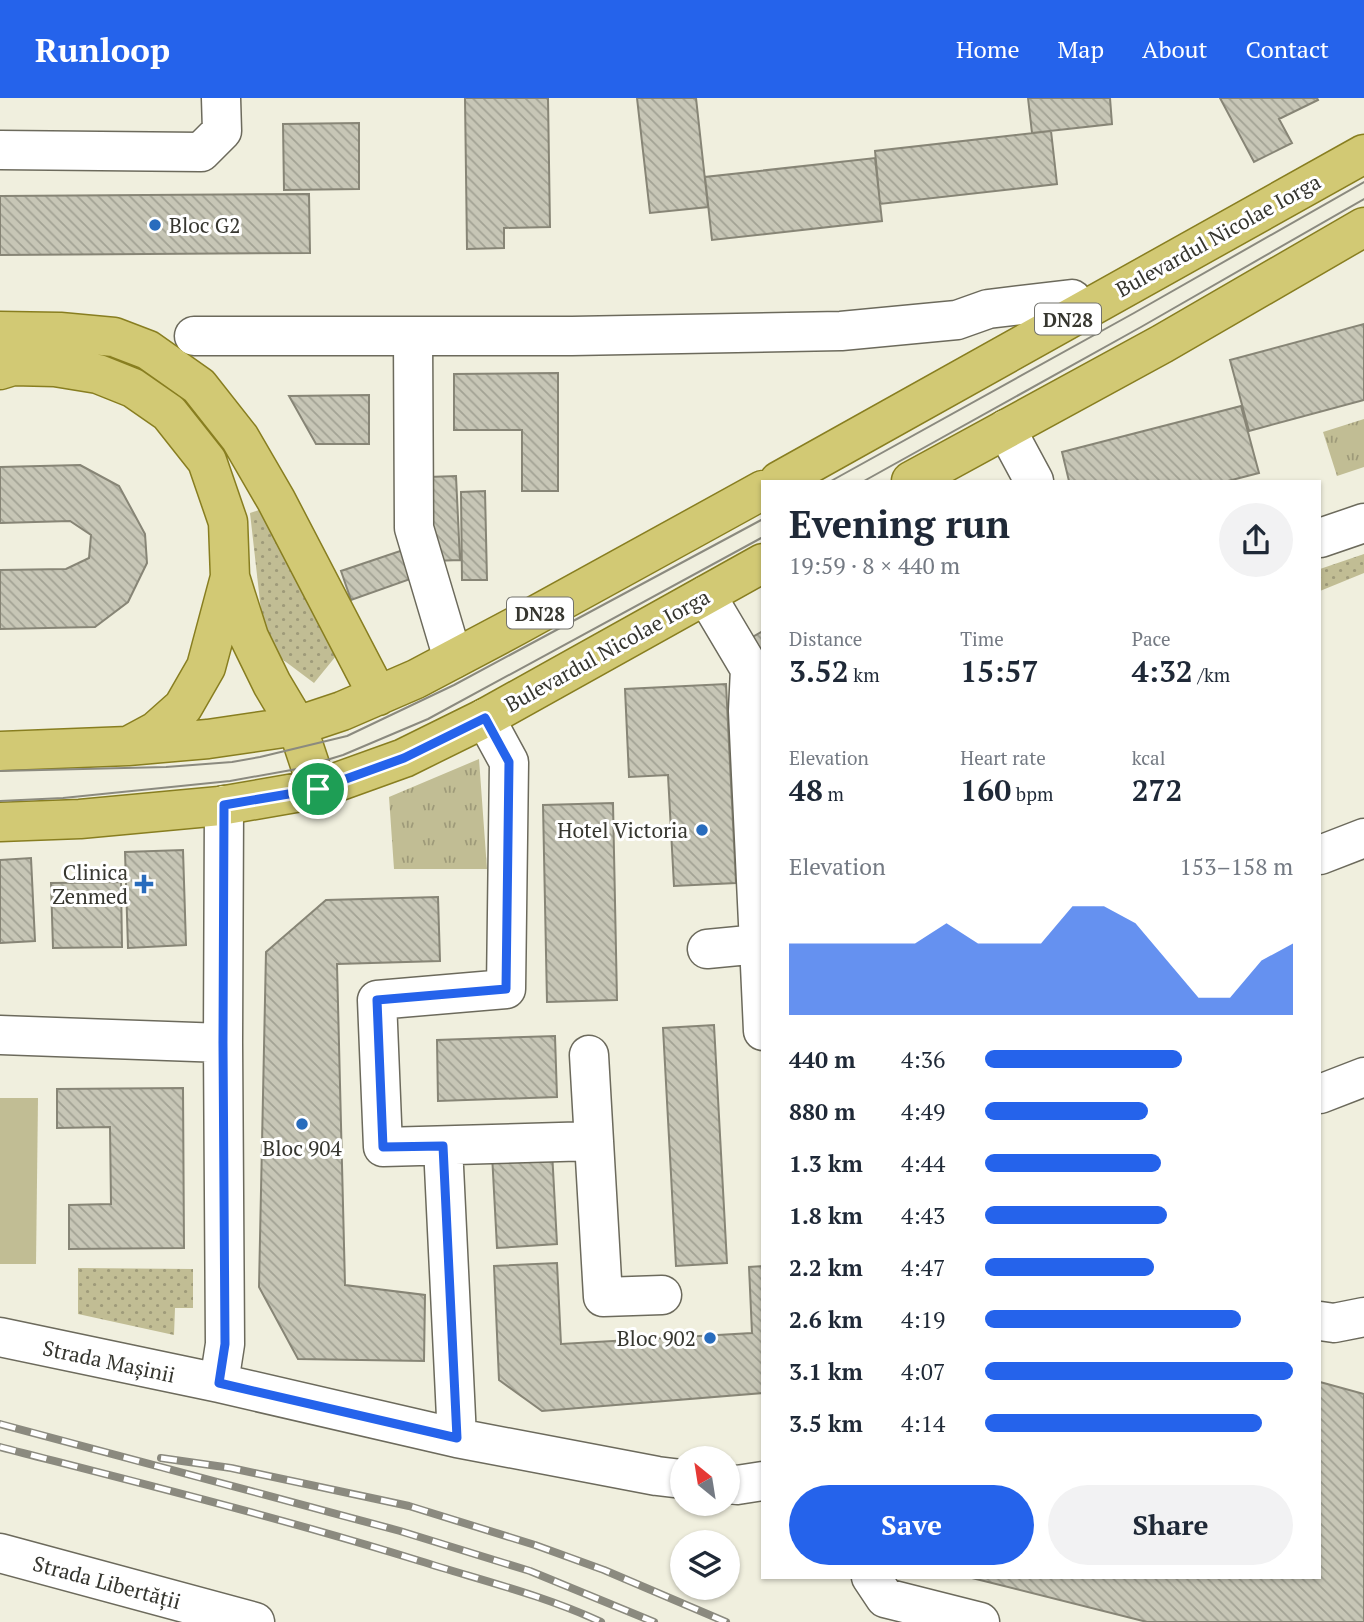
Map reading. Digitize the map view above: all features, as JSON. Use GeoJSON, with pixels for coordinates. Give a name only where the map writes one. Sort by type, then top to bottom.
{"type":"FeatureCollection","features":[{"type":"Feature","properties":{"kind":"main road","name":"Bulevardul Nicolae Iorga"},"geometry":{"type":"LineString","coordinates":[[781,480],[1080,312],[1362,159]]}},
{"type":"Feature","properties":{"kind":"main road"},"geometry":{"type":"LineString","coordinates":[[913,480],[1162,344],[1364,228]]}},
{"type":"Feature","properties":{"kind":"main road"},"geometry":{"type":"LineString","coordinates":[[0,331],[60,332],[114,337],[148,350],[199,386],[240,438],[276,500],[378,696]]}},
{"type":"Feature","properties":{"kind":"main road"},"geometry":{"type":"LineString","coordinates":[[0,370],[13,366],[55,367],[97,374],[133,388],[169,413],[207,461],[228,522],[230,577],[249,637],[297,726],[318,789]]}},
{"type":"Feature","properties":{"kind":"main road","name":"DN28"},"geometry":{"type":"LineString","coordinates":[[0,751],[208,740],[297,726],[342,711],[416,679],[761,491]]}},
{"type":"Feature","properties":{"kind":"main road","name":"Bulevardul Nicolae Iorga"},"geometry":{"type":"LineString","coordinates":[[0,822],[80,819],[224,805],[318,789],[404,758],[485,718],[761,564]]}},
{"type":"Feature","properties":{"kind":"main road"},"geometry":{"type":"LineString","coordinates":[[128,746],[156,731],[183,707],[206,667],[230,577]]}},
{"type":"Feature","properties":{"kind":"street"},"geometry":{"type":"LineString","coordinates":[[0,150],[201,152],[222,131],[221,98]]}},
{"type":"Feature","properties":{"kind":"street"},"geometry":{"type":"LineString","coordinates":[[194,336],[572,336],[841,331],[957,320],[988,309],[1072,299],[1080,312]]}},
{"type":"Feature","properties":{"kind":"street"},"geometry":{"type":"LineString","coordinates":[[957,320],[984,367]]}},
{"type":"Feature","properties":{"kind":"street"},"geometry":{"type":"LineString","coordinates":[[414,335],[414,528],[453,659]]}},
{"type":"Feature","properties":{"kind":"street"},"geometry":{"type":"LineString","coordinates":[[1006,429],[1033,480]]}},
{"type":"Feature","properties":{"kind":"street"},"geometry":{"type":"LineString","coordinates":[[1321,538],[1364,523]]}},
{"type":"Feature","properties":{"kind":"street"},"geometry":{"type":"LineString","coordinates":[[706,595],[750,669],[755,710],[758,944],[761,981]]}},
{"type":"Feature","properties":{"kind":"street"},"geometry":{"type":"LineString","coordinates":[[485,718],[509,762],[506,989],[377,1000],[383,1147],[594,1140]]}},
{"type":"Feature","properties":{"kind":"street"},"geometry":{"type":"LineString","coordinates":[[219,1383],[225,1344],[224,805]]}},
{"type":"Feature","properties":{"kind":"street"},"geometry":{"type":"LineString","coordinates":[[1321,855],[1364,838]]}},
{"type":"Feature","properties":{"kind":"street"},"geometry":{"type":"LineString","coordinates":[[708,949],[758,944]]}},
{"type":"Feature","properties":{"kind":"street"},"geometry":{"type":"LineString","coordinates":[[0,1035],[223,1043]]}},
{"type":"Feature","properties":{"kind":"street"},"geometry":{"type":"LineString","coordinates":[[589,1055],[603,1297],[662,1295]]}},
{"type":"Feature","properties":{"kind":"street"},"geometry":{"type":"LineString","coordinates":[[1321,1094],[1364,1077]]}},
{"type":"Feature","properties":{"kind":"street"},"geometry":{"type":"LineString","coordinates":[[443,1146],[457,1438]]}},
{"type":"Feature","properties":{"kind":"street"},"geometry":{"type":"LineString","coordinates":[[1321,1321],[1334,1323],[1364,1317]]}},
{"type":"Feature","properties":{"kind":"street","name":"Strada Mașinii"},"geometry":{"type":"LineString","coordinates":[[0,1337],[219,1383],[457,1438],[670,1478]]}},
{"type":"Feature","properties":{"kind":"street"},"geometry":{"type":"LineString","coordinates":[[740,1485],[761,1481]]}},
{"type":"Feature","properties":{"kind":"street","name":"Strada Libertății"},"geometry":{"type":"LineString","coordinates":[[0,1553],[252,1622]]}},
{"type":"Feature","properties":{"kind":"street"},"geometry":{"type":"LineString","coordinates":[[872,1579],[885,1598],[980,1622]]}},
{"type":"Feature","properties":{"kind":"green space"},"geometry":{"type":"Polygon","coordinates":[[[1364,419],[1364,467],[1337,476],[1323,432],[1364,419]]]}},
{"type":"Feature","properties":{"kind":"green space"},"geometry":{"type":"Polygon","coordinates":[[[259,510],[336,656],[314,683],[282,659],[263,628],[250,513],[259,510]]]}},
{"type":"Feature","properties":{"kind":"green space"},"geometry":{"type":"Polygon","coordinates":[[[1364,554],[1364,573],[1321,591],[1321,569],[1364,554]]]}},
{"type":"Feature","properties":{"kind":"green space"},"geometry":{"type":"Polygon","coordinates":[[[479,759],[487,869],[394,869],[389,797],[479,759]]]}},
{"type":"Feature","properties":{"kind":"green space"},"geometry":{"type":"Polygon","coordinates":[[[0,1098],[38,1098],[36,1264],[0,1264],[0,1098]]]}},
{"type":"Feature","properties":{"kind":"green space"},"geometry":{"type":"Polygon","coordinates":[[[78,1268],[193,1269],[193,1308],[175,1308],[174,1335],[78,1314],[78,1268]]]}},
{"type":"Feature","properties":{"kind":"building"},"geometry":{"type":"Polygon","coordinates":[[[465,98],[548,98],[550,227],[504,228],[504,248],[467,249],[465,98]]]}},
{"type":"Feature","properties":{"kind":"building"},"geometry":{"type":"Polygon","coordinates":[[[637,98],[696,98],[708,207],[650,213],[637,98]]]}},
{"type":"Feature","properties":{"kind":"building"},"geometry":{"type":"Polygon","coordinates":[[[1028,98],[1110,98],[1112,124],[1032,133],[1028,98]]]}},
{"type":"Feature","properties":{"kind":"building"},"geometry":{"type":"Polygon","coordinates":[[[1220,98],[1318,100],[1279,119],[1292,143],[1254,162],[1220,98]]]}},
{"type":"Feature","properties":{"kind":"building"},"geometry":{"type":"Polygon","coordinates":[[[359,123],[359,189],[284,190],[283,124],[359,123]]]}},
{"type":"Feature","properties":{"kind":"building"},"geometry":{"type":"Polygon","coordinates":[[[1051,131],[1057,184],[880,204],[875,151],[1051,131]]]}},
{"type":"Feature","properties":{"kind":"building"},"geometry":{"type":"Polygon","coordinates":[[[875,158],[882,221],[712,240],[705,177],[875,158]]]}},
{"type":"Feature","properties":{"kind":"building","name":"Bloc G2"},"geometry":{"type":"Polygon","coordinates":[[[309,194],[310,253],[0,255],[0,196],[309,194]]]}},
{"type":"Feature","properties":{"kind":"building"},"geometry":{"type":"Polygon","coordinates":[[[1364,324],[1364,400],[1249,431],[1230,360],[1364,324]]]}},
{"type":"Feature","properties":{"kind":"building"},"geometry":{"type":"Polygon","coordinates":[[[558,373],[558,491],[522,491],[522,430],[454,430],[454,374],[558,373]]]}},
{"type":"Feature","properties":{"kind":"building"},"geometry":{"type":"Polygon","coordinates":[[[369,395],[369,444],[316,444],[289,396],[369,395]]]}},
{"type":"Feature","properties":{"kind":"building"},"geometry":{"type":"Polygon","coordinates":[[[1241,406],[1259,473],[1232,480],[1069,480],[1062,452],[1241,406]]]}},
{"type":"Feature","properties":{"kind":"building"},"geometry":{"type":"Polygon","coordinates":[[[80,465],[119,486],[145,534],[147,563],[128,602],[95,627],[0,629],[0,570],[66,569],[89,558],[91,535],[70,521],[0,523],[0,467],[80,465]]]}},
{"type":"Feature","properties":{"kind":"building"},"geometry":{"type":"Polygon","coordinates":[[[456,476],[460,560],[432,561],[428,477],[456,476]]]}},
{"type":"Feature","properties":{"kind":"building"},"geometry":{"type":"Polygon","coordinates":[[[485,491],[487,580],[462,580],[461,492],[485,491]]]}},
{"type":"Feature","properties":{"kind":"building"},"geometry":{"type":"Polygon","coordinates":[[[424,543],[433,571],[351,600],[341,571],[424,543]]]}},
{"type":"Feature","properties":{"kind":"building"},"geometry":{"type":"Polygon","coordinates":[[[761,632],[761,675],[744,642],[761,632]]]}},
{"type":"Feature","properties":{"kind":"building","name":"Hotel Victoria"},"geometry":{"type":"Polygon","coordinates":[[[726,684],[736,883],[674,886],[668,775],[629,777],[625,689],[726,684]]]}},
{"type":"Feature","properties":{"kind":"building"},"geometry":{"type":"Polygon","coordinates":[[[613,803],[617,1000],[547,1002],[543,805],[613,803]]]}},
{"type":"Feature","properties":{"kind":"building"},"geometry":{"type":"Polygon","coordinates":[[[183,850],[186,945],[128,948],[125,852],[183,850]]]}},
{"type":"Feature","properties":{"kind":"building"},"geometry":{"type":"Polygon","coordinates":[[[31,858],[35,941],[0,943],[0,860],[31,858]]]}},
{"type":"Feature","properties":{"kind":"building"},"geometry":{"type":"Polygon","coordinates":[[[121,882],[122,947],[53,948],[51,883],[121,882]]]}},
{"type":"Feature","properties":{"kind":"building","name":"Bloc 904"},"geometry":{"type":"Polygon","coordinates":[[[438,897],[440,961],[337,964],[345,1285],[425,1295],[424,1361],[298,1359],[259,1287],[266,952],[326,900],[438,897]]]}},
{"type":"Feature","properties":{"kind":"building"},"geometry":{"type":"Polygon","coordinates":[[[714,1025],[727,1263],[676,1266],[663,1028],[714,1025]]]}},
{"type":"Feature","properties":{"kind":"building"},"geometry":{"type":"Polygon","coordinates":[[[555,1036],[557,1097],[438,1101],[437,1040],[555,1036]]]}},
{"type":"Feature","properties":{"kind":"building"},"geometry":{"type":"Polygon","coordinates":[[[183,1088],[184,1248],[69,1249],[69,1205],[111,1204],[110,1127],[57,1128],[57,1089],[183,1088]]]}},
{"type":"Feature","properties":{"kind":"building"},"geometry":{"type":"Polygon","coordinates":[[[552,1151],[557,1244],[497,1248],[492,1154],[552,1151]]]}},
{"type":"Feature","properties":{"kind":"building","name":"Bloc 902"},"geometry":{"type":"Polygon","coordinates":[[[557,1263],[561,1344],[752,1333],[749,1267],[761,1266],[761,1393],[542,1411],[499,1380],[494,1266],[557,1263]]]}},
{"type":"Feature","properties":{"kind":"building"},"geometry":{"type":"Polygon","coordinates":[[[1321,1382],[1364,1394],[1364,1622],[1147,1622],[976,1579],[1321,1579],[1321,1382]]]}},
{"type":"Feature","properties":{"kind":"tram line"},"geometry":{"type":"LineString","coordinates":[[833,480],[1364,182]]}},
{"type":"Feature","properties":{"kind":"tram line"},"geometry":{"type":"LineString","coordinates":[[866,480],[1364,199]]}},
{"type":"Feature","properties":{"kind":"tram line"},"geometry":{"type":"LineString","coordinates":[[0,771],[166,767],[232,762],[347,736],[454,685],[761,520]]}},
{"type":"Feature","properties":{"kind":"tram line"},"geometry":{"type":"LineString","coordinates":[[0,801],[63,798],[230,781],[297,769],[343,755],[428,719],[761,538]]}},
{"type":"Feature","properties":{"kind":"railway"},"geometry":{"type":"LineString","coordinates":[[0,1424],[400,1531],[530,1571],[654,1622]]}},
{"type":"Feature","properties":{"kind":"railway"},"geometry":{"type":"LineString","coordinates":[[0,1447],[368,1545],[534,1596],[601,1622]]}},
{"type":"Feature","properties":{"kind":"railway"},"geometry":{"type":"LineString","coordinates":[[161,1458],[231,1468],[409,1506],[535,1545],[604,1570],[726,1622]]}},
{"type":"Feature","properties":{"kind":"place","name":"Bloc G2"},"geometry":{"type":"Point","coordinates":[155,225]}},
{"type":"Feature","properties":{"kind":"place","name":"Hotel Victoria"},"geometry":{"type":"Point","coordinates":[702,830]}},
{"type":"Feature","properties":{"kind":"place","name":"Clinica Zenmed"},"geometry":{"type":"Point","coordinates":[144,884]}},
{"type":"Feature","properties":{"kind":"place","name":"Bloc 904"},"geometry":{"type":"Point","coordinates":[302,1124]}},
{"type":"Feature","properties":{"kind":"place","name":"Bloc 902"},"geometry":{"type":"Point","coordinates":[710,1338]}},
{"type":"Feature","properties":{"kind":"route"},"geometry":{"type":"LineString","coordinates":[[485,718],[509,762],[506,989],[377,1000],[383,1147],[443,1146],[457,1438],[219,1383],[225,1344],[224,805],[318,789],[404,758],[485,718]]}}]}
